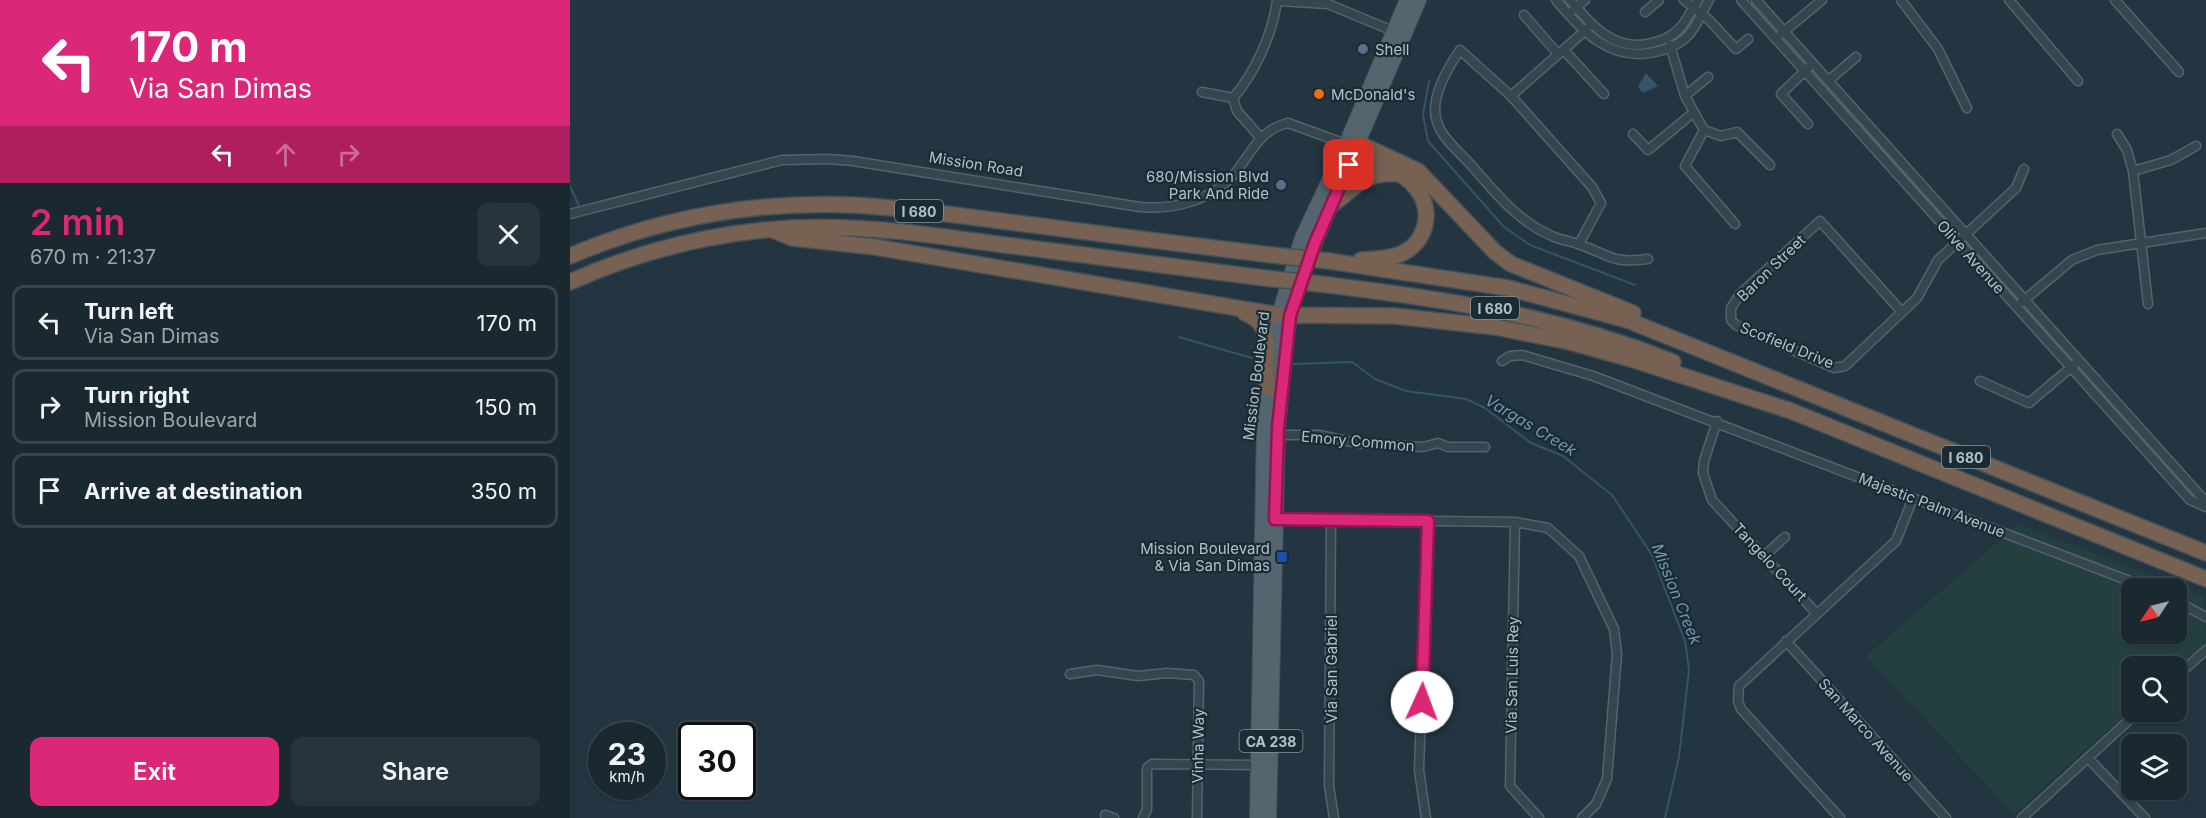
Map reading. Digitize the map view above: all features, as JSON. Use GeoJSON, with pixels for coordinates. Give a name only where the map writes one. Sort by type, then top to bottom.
{"type":"FeatureCollection","features":[{"type":"Feature","properties":{"kind":"highway"},"geometry":{"type":"LineString","coordinates":[[1329,261],[1397,255],[1407,251],[1422,236],[1426,224],[1424,201],[1417,189],[1400,174],[1353,146]]}},
{"type":"Feature","properties":{"kind":"highway"},"geometry":{"type":"LineString","coordinates":[[1353,146],[1418,171],[1496,252],[1512,264],[1530,274],[1642,317],[1727,359]]}},
{"type":"Feature","properties":{"kind":"highway"},"geometry":{"type":"LineString","coordinates":[[1331,205],[1365,178],[1385,173],[1400,174]]}},
{"type":"Feature","properties":{"kind":"highway","name":"I 680"},"geometry":{"type":"LineString","coordinates":[[570,256],[628,235],[696,217],[742,209],[812,204],[897,208],[1462,279],[1538,294],[1619,318],[1727,359],[2206,553]]}},
{"type":"Feature","properties":{"kind":"highway","name":"I 680"},"geometry":{"type":"LineString","coordinates":[[570,282],[666,248],[726,235],[832,227],[878,230],[1459,302],[1548,321],[1650,353],[2206,579]]}},
{"type":"Feature","properties":{"kind":"highway"},"geometry":{"type":"LineString","coordinates":[[773,230],[792,238],[875,247],[1285,316],[1427,318],[1525,332],[1631,358],[1794,412]]}},
{"type":"Feature","properties":{"kind":"highway"},"geometry":{"type":"LineString","coordinates":[[1228,307],[1254,317],[1264,328],[1267,341],[1265,378],[1269,388]]}},
{"type":"Feature","properties":{"kind":"main road","name":"Mission Boulevard"},"geometry":{"type":"LineString","coordinates":[[1257,818],[1269,519],[1278,435],[1285,316],[1331,205],[1393,31],[1407,0]]}},
{"type":"Feature","properties":{"kind":"main road","name":"Mission Boulevard"},"geometry":{"type":"LineString","coordinates":[[1269,818],[1269,519],[1264,427],[1269,388],[1302,238],[1353,146],[1419,0]]}},
{"type":"Feature","properties":{"kind":"street"},"geometry":{"type":"LineString","coordinates":[[1233,98],[1246,83],[1273,20],[1277,0],[1328,4],[1393,31]]}},
{"type":"Feature","properties":{"kind":"street"},"geometry":{"type":"LineString","coordinates":[[1556,0],[1569,15],[1587,28],[1623,45],[1643,45],[1667,38],[1681,27],[1697,7],[1709,0]]}},
{"type":"Feature","properties":{"kind":"street"},"geometry":{"type":"LineString","coordinates":[[1569,0],[1602,46],[1621,54],[1645,55],[1671,49],[1690,33],[1697,7]]}},
{"type":"Feature","properties":{"kind":"street"},"geometry":{"type":"LineString","coordinates":[[1569,15],[1585,0]]}},
{"type":"Feature","properties":{"kind":"street"},"geometry":{"type":"LineString","coordinates":[[1645,12],[1659,0]]}},
{"type":"Feature","properties":{"kind":"street"},"geometry":{"type":"LineString","coordinates":[[1684,0],[1697,7],[1736,49],[1748,39]]}},
{"type":"Feature","properties":{"kind":"street","name":"Olive Avenue"},"geometry":{"type":"LineString","coordinates":[[1741,0],[2190,500],[2206,507]]}},
{"type":"Feature","properties":{"kind":"street","name":"Olive Avenue"},"geometry":{"type":"LineString","coordinates":[[1755,0],[2206,502]]}},
{"type":"Feature","properties":{"kind":"street"},"geometry":{"type":"LineString","coordinates":[[1775,38],[1822,0]]}},
{"type":"Feature","properties":{"kind":"street"},"geometry":{"type":"LineString","coordinates":[[1901,0],[1938,49],[1967,108]]}},
{"type":"Feature","properties":{"kind":"street"},"geometry":{"type":"LineString","coordinates":[[2009,0],[2078,81]]}},
{"type":"Feature","properties":{"kind":"street"},"geometry":{"type":"LineString","coordinates":[[2115,0],[2179,72]]}},
{"type":"Feature","properties":{"kind":"street"},"geometry":{"type":"LineString","coordinates":[[1524,15],[1604,94]]}},
{"type":"Feature","properties":{"kind":"street"},"geometry":{"type":"LineString","coordinates":[[1511,96],[1587,28]]}},
{"type":"Feature","properties":{"kind":"street"},"geometry":{"type":"LineString","coordinates":[[1667,38],[1685,96],[1704,130],[1721,136],[1737,132],[1770,165]]}},
{"type":"Feature","properties":{"kind":"street"},"geometry":{"type":"LineString","coordinates":[[1579,244],[1601,203],[1592,187],[1511,96],[1460,50],[1449,67],[1434,105],[1437,122],[1447,138],[1513,212],[1536,229],[1579,244],[1606,258],[1624,262],[1647,259]]}},
{"type":"Feature","properties":{"kind":"street"},"geometry":{"type":"LineString","coordinates":[[1828,81],[1856,57]]}},
{"type":"Feature","properties":{"kind":"street"},"geometry":{"type":"LineString","coordinates":[[1808,124],[1781,94],[1813,64]]}},
{"type":"Feature","properties":{"kind":"street"},"geometry":{"type":"LineString","coordinates":[[1685,96],[1708,77]]}},
{"type":"Feature","properties":{"kind":"street"},"geometry":{"type":"LineString","coordinates":[[1202,92],[1233,98]]}},
{"type":"Feature","properties":{"kind":"street"},"geometry":{"type":"LineString","coordinates":[[1233,98],[1237,111],[1260,137]]}},
{"type":"Feature","properties":{"kind":"street"},"geometry":{"type":"LineString","coordinates":[[1634,134],[1648,150],[1693,113]]}},
{"type":"Feature","properties":{"kind":"street","name":"Mission Road"},"geometry":{"type":"LineString","coordinates":[[570,214],[760,165],[805,159],[853,161],[1140,207],[1164,207],[1191,202],[1216,190],[1237,170],[1260,137],[1278,125],[1288,123],[1353,146]]}},
{"type":"Feature","properties":{"kind":"street"},"geometry":{"type":"LineString","coordinates":[[1704,130],[1685,166],[1735,224]]}},
{"type":"Feature","properties":{"kind":"street"},"geometry":{"type":"LineString","coordinates":[[2117,134],[2127,150],[2133,171],[2143,243],[2148,304]]}},
{"type":"Feature","properties":{"kind":"street"},"geometry":{"type":"LineString","coordinates":[[2133,171],[2171,160],[2196,146]]}},
{"type":"Feature","properties":{"kind":"street","name":"Scofield Drive"},"geometry":{"type":"LineString","coordinates":[[1731,320],[1736,326],[1834,368],[1845,366],[1917,298],[1938,260],[2016,188],[2024,169]]}},
{"type":"Feature","properties":{"kind":"street","name":"Baron Street"},"geometry":{"type":"LineString","coordinates":[[1731,320],[1731,308],[1740,294],[1820,221],[1902,312]]}},
{"type":"Feature","properties":{"kind":"street"},"geometry":{"type":"LineString","coordinates":[[2017,307],[2072,260],[2097,249],[2206,233]]}},
{"type":"Feature","properties":{"kind":"street","name":"Majestic Palm Avenue"},"geometry":{"type":"LineString","coordinates":[[1502,361],[1510,356],[1522,355],[1541,359],[1717,421],[2122,578]]}},
{"type":"Feature","properties":{"kind":"street"},"geometry":{"type":"LineString","coordinates":[[1980,381],[2030,403],[2078,361]]}},
{"type":"Feature","properties":{"kind":"street","name":"Tangelo Court"},"geometry":{"type":"LineString","coordinates":[[1717,421],[1704,461],[1707,486],[1712,500],[1817,614],[1739,686],[1738,701],[1741,709],[1839,818]]}},
{"type":"Feature","properties":{"kind":"street","name":"Emory Common"},"geometry":{"type":"LineString","coordinates":[[1278,435],[1319,435],[1357,443],[1423,447],[1438,443],[1448,447],[1485,447]]}},
{"type":"Feature","properties":{"kind":"street"},"geometry":{"type":"LineString","coordinates":[[1817,614],[1896,541],[1913,498]]}},
{"type":"Feature","properties":{"kind":"street"},"geometry":{"type":"LineString","coordinates":[[1269,519],[1515,522],[1548,528],[1579,556],[1614,629],[1617,654],[1607,779],[1596,804],[1582,818]]}},
{"type":"Feature","properties":{"kind":"street","name":"Via San Gabriel"},"geometry":{"type":"LineString","coordinates":[[1331,520],[1329,786],[1334,818]]}},
{"type":"Feature","properties":{"kind":"street"},"geometry":{"type":"LineString","coordinates":[[1426,818],[1419,770],[1428,521]]}},
{"type":"Feature","properties":{"kind":"street","name":"Via San Luis Rey"},"geometry":{"type":"LineString","coordinates":[[1515,522],[1510,786],[1539,818]]}},
{"type":"Feature","properties":{"kind":"street"},"geometry":{"type":"LineString","coordinates":[[1764,556],[1785,537]]}},
{"type":"Feature","properties":{"kind":"street"},"geometry":{"type":"LineString","coordinates":[[2187,608],[2206,617]]}},
{"type":"Feature","properties":{"kind":"street","name":"San Marco Avenue"},"geometry":{"type":"LineString","coordinates":[[1786,641],[1946,818]]}},
{"type":"Feature","properties":{"kind":"street"},"geometry":{"type":"LineString","coordinates":[[2187,667],[2206,650]]}},
{"type":"Feature","properties":{"kind":"street","name":"Vinha Way"},"geometry":{"type":"LineString","coordinates":[[1070,674],[1097,670],[1138,676],[1167,673],[1194,675],[1199,681],[1197,818]]}},
{"type":"Feature","properties":{"kind":"street"},"geometry":{"type":"LineString","coordinates":[[2022,818],[2127,722]]}},
{"type":"Feature","properties":{"kind":"street"},"geometry":{"type":"LineString","coordinates":[[2088,758],[2145,818]]}},
{"type":"Feature","properties":{"kind":"street"},"geometry":{"type":"LineString","coordinates":[[1143,818],[1147,809],[1147,768],[1152,764],[1258,765]]}},
{"type":"Feature","properties":{"kind":"green space"},"geometry":{"type":"Polygon","coordinates":[[[2019,524],[2158,578],[2121,578],[2121,644],[2187,644],[2187,589],[2204,596],[2206,642],[2187,660],[2187,656],[2121,656],[2121,718],[2014,814],[1866,656],[2019,524]]]}},
{"type":"Feature","properties":{"kind":"water"},"geometry":{"type":"Polygon","coordinates":[[[1646,73],[1658,86],[1643,93],[1638,87],[1646,73]]]}},
{"type":"Feature","properties":{"kind":"waterway"},"geometry":{"type":"LineString","coordinates":[[1429,81],[1423,115],[1428,141],[1504,227],[1530,245],[1635,285]]}},
{"type":"Feature","properties":{"kind":"waterway"},"geometry":{"type":"LineString","coordinates":[[570,186],[580,208]]}},
{"type":"Feature","properties":{"kind":"waterway","name":"Vargas Creek"},"geometry":{"type":"LineString","coordinates":[[1179,337],[1252,358]]}},
{"type":"Feature","properties":{"kind":"waterway","name":"Vargas Creek"},"geometry":{"type":"LineString","coordinates":[[1294,364],[1352,362],[1375,379],[1406,391],[1466,399],[1485,408],[1531,443],[1563,456],[1612,495],[1652,555],[1685,641],[1689,670],[1679,757],[1665,818]]}},
{"type":"Feature","properties":{"kind":"place","name":"Shell"},"geometry":{"type":"Point","coordinates":[1363,49]}},
{"type":"Feature","properties":{"kind":"place","name":"McDonald's"},"geometry":{"type":"Point","coordinates":[1319,94]}},
{"type":"Feature","properties":{"kind":"place","name":"680/Mission Blvd Park And Ride"},"geometry":{"type":"Point","coordinates":[1281,185]}},
{"type":"Feature","properties":{"kind":"place","name":"Mission Boulevard & Via San Dimas"},"geometry":{"type":"Point","coordinates":[1282,557]}},
{"type":"Feature","properties":{"kind":"route"},"geometry":{"type":"LineString","coordinates":[[1349,165],[1315,243],[1290,316],[1278,428],[1275,519],[1428,521],[1422,702]]}},
{"type":"Feature","properties":{"kind":"water label","name":"Mission Creek"},"geometry":{"type":"Point","coordinates":[1677,594]}}]}
